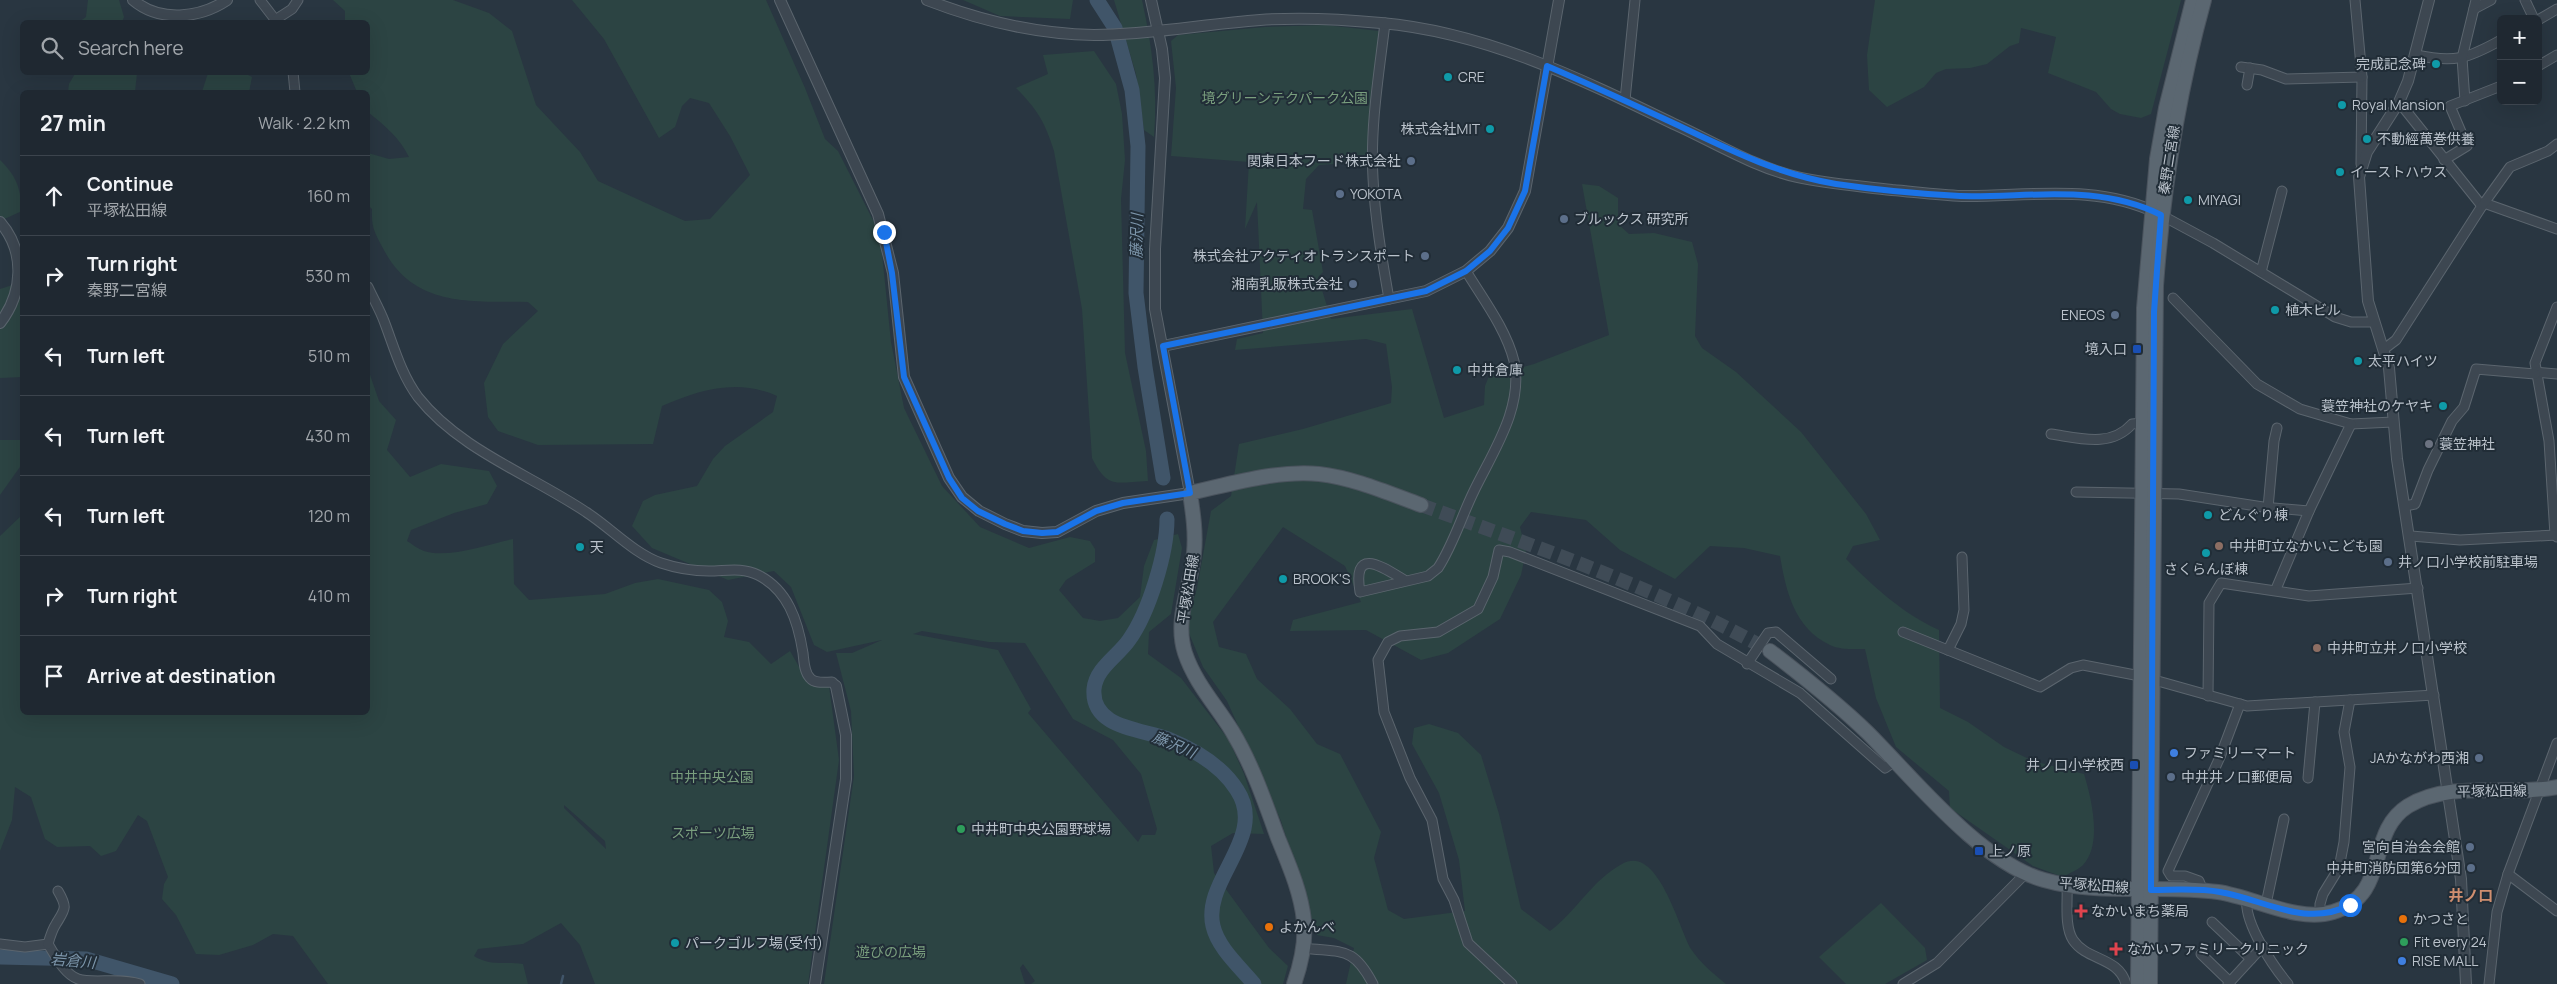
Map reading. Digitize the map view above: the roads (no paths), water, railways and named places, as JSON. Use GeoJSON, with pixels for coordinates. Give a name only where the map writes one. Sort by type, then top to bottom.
{"type":"FeatureCollection","features":[{"type":"Feature","properties":{"kind":"main road","name":"秦野二宮線"},"geometry":{"type":"LineString","coordinates":[[2148,494],[2143,423],[2144,308],[2166,108],[2193,0]]}},
{"type":"Feature","properties":{"kind":"main road","name":"秦野二宮線"},"geometry":{"type":"LineString","coordinates":[[2150,984],[2145,889],[2146,678],[2148,494],[2156,212],[2177,110],[2204,0]]}},
{"type":"Feature","properties":{"kind":"main road"},"geometry":{"type":"LineString","coordinates":[[1190,493],[1269,476],[1317,474],[1352,480],[1421,505]]}},
{"type":"Feature","properties":{"kind":"main road","name":"平塚松田線"},"geometry":{"type":"LineString","coordinates":[[1190,493],[1194,521],[1194,553],[1183,603],[1181,628],[1185,652],[1196,679],[1233,732],[1256,780],[1298,891],[1304,922],[1304,948],[1294,984]]}},
{"type":"Feature","properties":{"kind":"main road","name":"平塚松田線"},"geometry":{"type":"LineString","coordinates":[[1770,651],[1820,688],[1980,844],[2025,874],[2067,885],[2203,891],[2247,898],[2304,914],[2320,915],[2350,905],[2364,892],[2373,877],[2384,837],[2398,814],[2416,802],[2449,792],[2539,790],[2557,787]]}},
{"type":"Feature","properties":{"kind":"main road","name":"秦野二宮線"},"geometry":{"type":"LineString","coordinates":[[2138,984],[2145,889]]}},
{"type":"Feature","properties":{"kind":"street"},"geometry":{"type":"LineString","coordinates":[[133,0],[160,13],[181,16],[199,14],[227,0]]}},
{"type":"Feature","properties":{"kind":"street"},"geometry":{"type":"LineString","coordinates":[[260,0],[275,20]]}},
{"type":"Feature","properties":{"kind":"street"},"geometry":{"type":"LineString","coordinates":[[277,20],[292,8],[298,0]]}},
{"type":"Feature","properties":{"kind":"street"},"geometry":{"type":"LineString","coordinates":[[780,0],[878,214],[892,273],[904,377],[949,478],[962,498],[978,511],[1023,531],[1042,533],[1057,532],[1096,511],[1123,503],[1190,493],[1156,309],[1154,277],[1166,78],[1151,0]]}},
{"type":"Feature","properties":{"kind":"street"},"geometry":{"type":"LineString","coordinates":[[927,0],[966,16],[1037,31],[1096,35],[1262,19],[1324,18],[1385,23],[1477,41],[1547,66],[1625,100],[1748,159],[1794,176],[1838,184],[1961,196],[2057,192],[2092,195],[2156,212],[2181,224],[2335,317],[2351,322],[2374,322]]}},
{"type":"Feature","properties":{"kind":"street"},"geometry":{"type":"LineString","coordinates":[[1163,346],[1426,291],[1466,271],[1490,251],[1508,228],[1525,191],[1559,0]]}},
{"type":"Feature","properties":{"kind":"street"},"geometry":{"type":"LineString","coordinates":[[1625,100],[1635,0]]}},
{"type":"Feature","properties":{"kind":"street"},"geometry":{"type":"LineString","coordinates":[[2355,0],[2362,78],[2361,167]]}},
{"type":"Feature","properties":{"kind":"street"},"geometry":{"type":"LineString","coordinates":[[2429,0],[2416,55],[2398,102],[2367,152],[2359,177],[2368,301],[2389,368],[2393,422],[2461,879],[2466,984]]}},
{"type":"Feature","properties":{"kind":"street"},"geometry":{"type":"LineString","coordinates":[[2465,101],[2462,58],[2475,5],[2491,0]]}},
{"type":"Feature","properties":{"kind":"street"},"geometry":{"type":"LineString","coordinates":[[2525,0],[2532,15]]}},
{"type":"Feature","properties":{"kind":"street"},"geometry":{"type":"LineString","coordinates":[[2542,18],[2557,10]]}},
{"type":"Feature","properties":{"kind":"street"},"geometry":{"type":"LineString","coordinates":[[1385,23],[1374,121],[1373,178],[1378,239],[1389,299]]}},
{"type":"Feature","properties":{"kind":"street"},"geometry":{"type":"LineString","coordinates":[[2416,55],[2442,60],[2462,58],[2473,55],[2497,42]]}},
{"type":"Feature","properties":{"kind":"street"},"geometry":{"type":"LineString","coordinates":[[2542,64],[2557,55]]}},
{"type":"Feature","properties":{"kind":"street"},"geometry":{"type":"LineString","coordinates":[[2247,86],[2245,67],[2286,79],[2362,78]]}},
{"type":"Feature","properties":{"kind":"street"},"geometry":{"type":"LineString","coordinates":[[293,75],[295,90]]}},
{"type":"Feature","properties":{"kind":"street"},"geometry":{"type":"LineString","coordinates":[[2444,160],[2467,146],[2450,106],[2497,88]]}},
{"type":"Feature","properties":{"kind":"street"},"geometry":{"type":"LineString","coordinates":[[2398,102],[2444,160],[2483,204],[2557,228]]}},
{"type":"Feature","properties":{"kind":"street"},"geometry":{"type":"LineString","coordinates":[[2384,348],[2400,333],[2483,204],[2510,166],[2548,152],[2557,144]]}},
{"type":"Feature","properties":{"kind":"street"},"geometry":{"type":"LineString","coordinates":[[2261,272],[2282,191]]}},
{"type":"Feature","properties":{"kind":"street"},"geometry":{"type":"LineString","coordinates":[[0,222],[14,247],[19,262],[19,282],[11,309],[0,323]]}},
{"type":"Feature","properties":{"kind":"street"},"geometry":{"type":"LineString","coordinates":[[1406,581],[1375,562],[1361,566],[1358,574],[1360,592],[1428,576],[1438,568],[1473,492],[1498,446],[1513,400],[1516,381],[1514,362],[1508,342],[1466,271]]}},
{"type":"Feature","properties":{"kind":"street"},"geometry":{"type":"LineString","coordinates":[[370,291],[383,319],[402,370],[418,396],[441,423],[466,441],[570,501],[601,522],[637,551],[660,563],[689,569],[743,570],[767,580],[784,596],[793,614],[801,639],[805,669],[810,678],[817,682],[832,682],[836,686],[846,735],[846,779],[816,984]]}},
{"type":"Feature","properties":{"kind":"street"},"geometry":{"type":"LineString","coordinates":[[2173,298],[2256,384],[2300,409],[2351,424],[2393,422]]}},
{"type":"Feature","properties":{"kind":"street"},"geometry":{"type":"LineString","coordinates":[[2411,536],[2460,540],[2556,536],[2549,441],[2535,373],[2535,364],[2552,314],[2557,307]]}},
{"type":"Feature","properties":{"kind":"street"},"geometry":{"type":"LineString","coordinates":[[2405,506],[2415,504],[2452,421],[2464,407],[2476,369],[2557,374]]}},
{"type":"Feature","properties":{"kind":"street"},"geometry":{"type":"LineString","coordinates":[[2050,434],[2101,440],[2126,432],[2132,424],[2143,423]]}},
{"type":"Feature","properties":{"kind":"street"},"geometry":{"type":"LineString","coordinates":[[2276,590],[2308,511],[2351,424]]}},
{"type":"Feature","properties":{"kind":"street"},"geometry":{"type":"LineString","coordinates":[[2268,508],[2274,440],[2277,428]]}},
{"type":"Feature","properties":{"kind":"street"},"geometry":{"type":"LineString","coordinates":[[2076,492],[2179,494],[2268,508],[2308,511]]}},
{"type":"Feature","properties":{"kind":"street"},"geometry":{"type":"LineString","coordinates":[[1512,984],[1468,943],[1454,900],[1443,879],[1432,820],[1410,778],[1384,712],[1378,660],[1388,642],[1400,636],[1438,632],[1478,609],[1493,577],[1499,550],[1510,552],[1700,626],[1717,644],[1747,664],[1800,693],[1885,768],[1895,762]]}},
{"type":"Feature","properties":{"kind":"street"},"geometry":{"type":"LineString","coordinates":[[1948,650],[1961,624],[1964,610],[1962,556]]}},
{"type":"Feature","properties":{"kind":"street"},"geometry":{"type":"LineString","coordinates":[[2208,696],[2209,603],[2221,583],[2309,596],[2418,588]]}},
{"type":"Feature","properties":{"kind":"street"},"geometry":{"type":"LineString","coordinates":[[1747,664],[1768,633],[1776,632],[1831,679]]}},
{"type":"Feature","properties":{"kind":"street"},"geometry":{"type":"LineString","coordinates":[[1903,632],[2040,687],[2071,668],[2083,665],[2146,678],[2247,706],[2434,695]]}},
{"type":"Feature","properties":{"kind":"street"},"geometry":{"type":"LineString","coordinates":[[2320,915],[2320,904],[2323,894],[2339,868],[2344,842],[2350,767],[2344,732],[2350,700]]}},
{"type":"Feature","properties":{"kind":"street"},"geometry":{"type":"LineString","coordinates":[[2308,778],[2315,702]]}},
{"type":"Feature","properties":{"kind":"street"},"geometry":{"type":"LineString","coordinates":[[2203,891],[2199,881],[2185,876],[2171,876],[2168,871],[2220,757],[2240,704]]}},
{"type":"Feature","properties":{"kind":"street"},"geometry":{"type":"LineString","coordinates":[[2489,984],[2497,912],[2508,874],[2557,743]]}},
{"type":"Feature","properties":{"kind":"street"},"geometry":{"type":"LineString","coordinates":[[2266,904],[2284,819]]}},
{"type":"Feature","properties":{"kind":"street"},"geometry":{"type":"LineString","coordinates":[[1903,984],[1937,963],[2025,874]]}},
{"type":"Feature","properties":{"kind":"street"},"geometry":{"type":"LineString","coordinates":[[2508,874],[2557,911]]}},
{"type":"Feature","properties":{"kind":"street"},"geometry":{"type":"LineString","coordinates":[[2067,885],[2068,928],[2074,940],[2122,972],[2126,984]]}},
{"type":"Feature","properties":{"kind":"street"},"geometry":{"type":"LineString","coordinates":[[48,944],[55,925],[63,915],[65,903],[58,891]]}},
{"type":"Feature","properties":{"kind":"street"},"geometry":{"type":"LineString","coordinates":[[2247,898],[2247,912],[2272,966],[2288,984]]}},
{"type":"Feature","properties":{"kind":"street"},"geometry":{"type":"LineString","coordinates":[[2212,922],[2251,959]]}},
{"type":"Feature","properties":{"kind":"street"},"geometry":{"type":"LineString","coordinates":[[0,944],[25,947],[48,944]]}},
{"type":"Feature","properties":{"kind":"street"},"geometry":{"type":"LineString","coordinates":[[48,944],[62,966],[77,979],[131,981],[140,984]]}},
{"type":"Feature","properties":{"kind":"street"},"geometry":{"type":"LineString","coordinates":[[2201,954],[2229,983],[2263,946]]}},
{"type":"Feature","properties":{"kind":"street"},"geometry":{"type":"LineString","coordinates":[[1304,948],[1351,954],[1360,961],[1373,984]]}},
{"type":"Feature","properties":{"kind":"waterway","name":"藤沢川"},"geometry":{"type":"LineString","coordinates":[[1097,0],[1115,28],[1132,90],[1138,146],[1136,293],[1145,367],[1163,478]]}},
{"type":"Feature","properties":{"kind":"waterway","name":"藤沢川"},"geometry":{"type":"LineString","coordinates":[[1167,519],[1164,548],[1150,598],[1129,640],[1103,668],[1099,675],[1094,689],[1095,702],[1101,712],[1110,720],[1120,725],[1168,739],[1198,754],[1224,773],[1237,790],[1244,807],[1245,825],[1240,842],[1216,892],[1212,909],[1213,926],[1224,950],[1254,984]]}},
{"type":"Feature","properties":{"kind":"waterway","name":"岩倉川"},"geometry":{"type":"LineString","coordinates":[[0,957],[86,959],[172,984]]}},
{"type":"Feature","properties":{"kind":"waterway"},"geometry":{"type":"LineString","coordinates":[[561,984],[563,976]]}},
{"type":"Feature","properties":{"kind":"tunnel"},"geometry":{"type":"LineString","coordinates":[[1421,505],[1599,571],[1686,608],[1770,651]]}},
{"type":"Feature","properties":{"kind":"place","name":"完成記念碑"},"geometry":{"type":"Point","coordinates":[2436,64]}},
{"type":"Feature","properties":{"kind":"place","name":"CRE"},"geometry":{"type":"Point","coordinates":[1448,77]}},
{"type":"Feature","properties":{"kind":"place","name":"Royal Mansion"},"geometry":{"type":"Point","coordinates":[2342,105]}},
{"type":"Feature","properties":{"kind":"place","name":"株式会社MIT"},"geometry":{"type":"Point","coordinates":[1490,129]}},
{"type":"Feature","properties":{"kind":"place","name":"不動經萬巻供養"},"geometry":{"type":"Point","coordinates":[2367,139]}},
{"type":"Feature","properties":{"kind":"place","name":"関東日本フード株式会社"},"geometry":{"type":"Point","coordinates":[1411,161]}},
{"type":"Feature","properties":{"kind":"place","name":"イーストハウス"},"geometry":{"type":"Point","coordinates":[2340,172]}},
{"type":"Feature","properties":{"kind":"place","name":"YOKOTA"},"geometry":{"type":"Point","coordinates":[1340,194]}},
{"type":"Feature","properties":{"kind":"place","name":"MIYAGI"},"geometry":{"type":"Point","coordinates":[2188,200]}},
{"type":"Feature","properties":{"kind":"place","name":"ブルックス 研究所"},"geometry":{"type":"Point","coordinates":[1564,219]}},
{"type":"Feature","properties":{"kind":"place","name":"株式会社アクティオトランスポート"},"geometry":{"type":"Point","coordinates":[1425,256]}},
{"type":"Feature","properties":{"kind":"place","name":"湘南乳販株式会社"},"geometry":{"type":"Point","coordinates":[1353,284]}},
{"type":"Feature","properties":{"kind":"place","name":"植木ビル"},"geometry":{"type":"Point","coordinates":[2275,310]}},
{"type":"Feature","properties":{"kind":"place","name":"ENEOS"},"geometry":{"type":"Point","coordinates":[2115,315]}},
{"type":"Feature","properties":{"kind":"place","name":"境入口"},"geometry":{"type":"Point","coordinates":[2137,349]}},
{"type":"Feature","properties":{"kind":"place","name":"太平ハイツ"},"geometry":{"type":"Point","coordinates":[2358,361]}},
{"type":"Feature","properties":{"kind":"place","name":"中井倉庫"},"geometry":{"type":"Point","coordinates":[1457,370]}},
{"type":"Feature","properties":{"kind":"place","name":"蓑笠神社のケヤキ"},"geometry":{"type":"Point","coordinates":[2443,406]}},
{"type":"Feature","properties":{"kind":"place","name":"蓑笠神社"},"geometry":{"type":"Point","coordinates":[2429,444]}},
{"type":"Feature","properties":{"kind":"place","name":"どんぐり棟"},"geometry":{"type":"Point","coordinates":[2208,515]}},
{"type":"Feature","properties":{"kind":"place","name":"中井町立なかいこども園"},"geometry":{"type":"Point","coordinates":[2219,546]}},
{"type":"Feature","properties":{"kind":"place","name":"天"},"geometry":{"type":"Point","coordinates":[580,547]}},
{"type":"Feature","properties":{"kind":"place","name":"さくらんぼ棟"},"geometry":{"type":"Point","coordinates":[2206,553]}},
{"type":"Feature","properties":{"kind":"place","name":"井ノ口小学校前駐車場"},"geometry":{"type":"Point","coordinates":[2388,562]}},
{"type":"Feature","properties":{"kind":"place","name":"BROOK'S"},"geometry":{"type":"Point","coordinates":[1283,579]}},
{"type":"Feature","properties":{"kind":"place","name":"中井町立井ノ口小学校"},"geometry":{"type":"Point","coordinates":[2317,648]}},
{"type":"Feature","properties":{"kind":"place","name":"ファミリーマート"},"geometry":{"type":"Point","coordinates":[2174,753]}},
{"type":"Feature","properties":{"kind":"place","name":"JAかながわ西湘"},"geometry":{"type":"Point","coordinates":[2479,758]}},
{"type":"Feature","properties":{"kind":"place","name":"井ノ口小学校西"},"geometry":{"type":"Point","coordinates":[2134,765]}},
{"type":"Feature","properties":{"kind":"place","name":"中井井ノ口郵便局"},"geometry":{"type":"Point","coordinates":[2171,777]}},
{"type":"Feature","properties":{"kind":"place","name":"中井町中央公園野球場"},"geometry":{"type":"Point","coordinates":[961,829]}},
{"type":"Feature","properties":{"kind":"place","name":"宮向自治会会館"},"geometry":{"type":"Point","coordinates":[2470,847]}},
{"type":"Feature","properties":{"kind":"place","name":"上ノ原"},"geometry":{"type":"Point","coordinates":[1979,851]}},
{"type":"Feature","properties":{"kind":"place","name":"中井町消防団第6分団"},"geometry":{"type":"Point","coordinates":[2471,868]}},
{"type":"Feature","properties":{"kind":"place","name":"なかいまち薬局"},"geometry":{"type":"Point","coordinates":[2081,911]}},
{"type":"Feature","properties":{"kind":"place","name":"かつさと"},"geometry":{"type":"Point","coordinates":[2403,919]}},
{"type":"Feature","properties":{"kind":"place","name":"よかんべ"},"geometry":{"type":"Point","coordinates":[1269,927]}},
{"type":"Feature","properties":{"kind":"place","name":"Fit every 24"},"geometry":{"type":"Point","coordinates":[2404,942]}},
{"type":"Feature","properties":{"kind":"place","name":"パークゴルフ場(受付)"},"geometry":{"type":"Point","coordinates":[675,943]}},
{"type":"Feature","properties":{"kind":"place","name":"なかいファミリークリニック"},"geometry":{"type":"Point","coordinates":[2116,949]}},
{"type":"Feature","properties":{"kind":"place","name":"RISE MALL"},"geometry":{"type":"Point","coordinates":[2402,961]}},
{"type":"Feature","properties":{"kind":"district","name":"井ノ口"},"geometry":{"type":"Point","coordinates":[2471,896]}},
{"type":"Feature","properties":{"kind":"park label","name":"境グリーンテクパーク公園"},"geometry":{"type":"Point","coordinates":[1285,98]}},
{"type":"Feature","properties":{"kind":"park label","name":"中井中央公園"},"geometry":{"type":"Point","coordinates":[712,777]}},
{"type":"Feature","properties":{"kind":"park label","name":"スポーツ広場"},"geometry":{"type":"Point","coordinates":[713,833]}},
{"type":"Feature","properties":{"kind":"park label","name":"遊びの広場"},"geometry":{"type":"Point","coordinates":[891,952]}}]}
